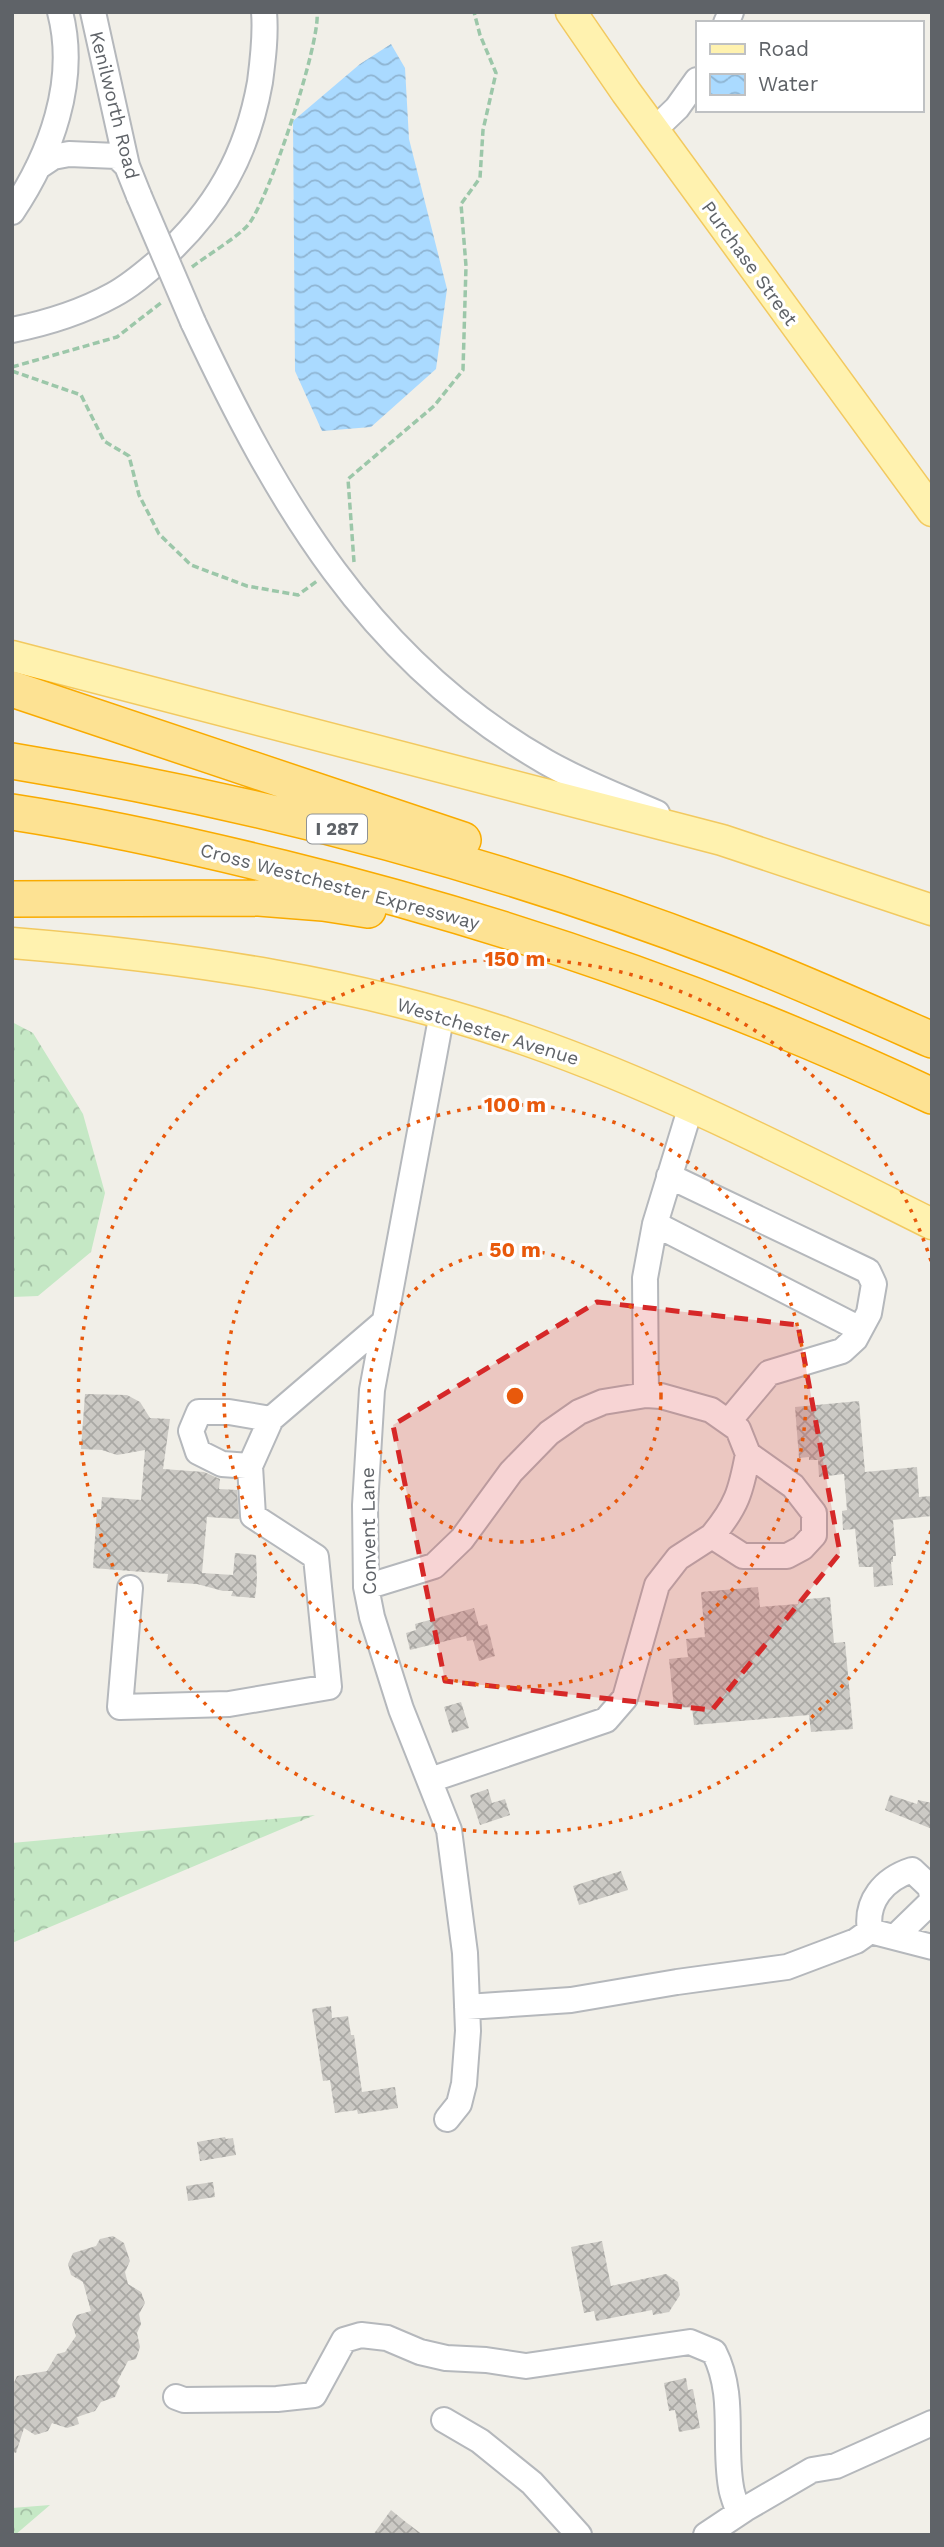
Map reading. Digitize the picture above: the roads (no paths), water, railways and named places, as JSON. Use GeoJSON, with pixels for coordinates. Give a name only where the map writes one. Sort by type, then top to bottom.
{"type":"FeatureCollection","features":[{"type":"Feature","properties":{"kind":"highway"},"geometry":{"type":"LineString","coordinates":[[12,689],[485,847],[654,926]]}},
{"type":"Feature","properties":{"kind":"highway","name":"I 287"},"geometry":{"type":"LineString","coordinates":[[12,761],[179,792],[352,832],[522,881],[654,926],[786,976],[932,1040]]}},
{"type":"Feature","properties":{"kind":"highway","name":"Cross Westchester Expressway"},"geometry":{"type":"LineString","coordinates":[[12,812],[159,839],[309,874],[435,909],[571,951],[693,995],[779,1029],[932,1096]]}},
{"type":"Feature","properties":{"kind":"highway"},"geometry":{"type":"LineString","coordinates":[[12,900],[228,897],[290,900],[356,908],[571,951]]}},
{"type":"Feature","properties":{"kind":"main road","name":"Purchase Street"},"geometry":{"type":"LineString","coordinates":[[571,12],[932,511]]}},
{"type":"Feature","properties":{"kind":"main road"},"geometry":{"type":"LineString","coordinates":[[12,656],[722,840],[932,910]]}},
{"type":"Feature","properties":{"kind":"main road","name":"Westchester Avenue"},"geometry":{"type":"LineString","coordinates":[[12,943],[216,965],[332,986],[442,1013],[582,1060],[691,1106],[932,1224]]}},
{"type":"Feature","properties":{"kind":"street","name":"Kenilworth Road"},"geometry":{"type":"LineString","coordinates":[[12,212],[38,167],[51,134],[65,78],[66,47],[60,12]]}},
{"type":"Feature","properties":{"kind":"street","name":"Kenilworth Road"},"geometry":{"type":"LineString","coordinates":[[93,12],[127,166],[139,196],[193,322],[233,406],[287,502],[332,571],[363,610],[439,688],[497,731],[580,780],[722,840]]}},
{"type":"Feature","properties":{"kind":"street"},"geometry":{"type":"LineString","coordinates":[[12,330],[53,321],[114,295],[141,277],[196,225],[222,189],[240,154],[254,115],[263,63],[264,12]]}},
{"type":"Feature","properties":{"kind":"street"},"geometry":{"type":"LineString","coordinates":[[654,130],[677,108],[696,81]]}},
{"type":"Feature","properties":{"kind":"street"},"geometry":{"type":"LineString","coordinates":[[38,167],[53,157],[93,153],[117,156],[127,166]]}},
{"type":"Feature","properties":{"kind":"street","name":"Convent Lane"},"geometry":{"type":"LineString","coordinates":[[442,1013],[372,1390],[365,1505],[366,1587],[372,1617],[401,1709],[449,1830],[465,1953],[467,2007],[464,2084],[459,2104],[447,2119]]}},
{"type":"Feature","properties":{"kind":"street"},"geometry":{"type":"LineString","coordinates":[[646,1395],[645,1278],[655,1224],[691,1106]]}},
{"type":"Feature","properties":{"kind":"street"},"geometry":{"type":"LineString","coordinates":[[669,1176],[868,1271],[874,1284],[869,1313],[855,1339],[842,1351],[769,1373],[729,1421]]}},
{"type":"Feature","properties":{"kind":"street"},"geometry":{"type":"LineString","coordinates":[[655,1224],[860,1329]]}},
{"type":"Feature","properties":{"kind":"street"},"geometry":{"type":"LineString","coordinates":[[130,1588],[120,1707],[229,1704],[329,1687],[316,1558],[253,1516],[250,1466],[271,1419],[383,1323]]}},
{"type":"Feature","properties":{"kind":"street"},"geometry":{"type":"LineString","coordinates":[[366,1587],[433,1566],[462,1539],[511,1472],[549,1433],[579,1412],[603,1402],[646,1395],[662,1396],[711,1410],[738,1429],[748,1454],[741,1492],[728,1516],[712,1536],[678,1558],[657,1585],[625,1698],[606,1720],[430,1780]]}},
{"type":"Feature","properties":{"kind":"street"},"geometry":{"type":"LineString","coordinates":[[250,1466],[222,1464],[198,1452],[191,1431],[199,1412],[229,1412],[271,1419]]}},
{"type":"Feature","properties":{"kind":"street"},"geometry":{"type":"LineString","coordinates":[[712,1536],[743,1556],[787,1556],[803,1548],[814,1535],[814,1513],[793,1486],[748,1454]]}},
{"type":"Feature","properties":{"kind":"street"},"geometry":{"type":"LineString","coordinates":[[870,1931],[867,1916],[873,1898],[900,1874],[912,1870],[930,1887],[932,1898],[895,1936]]}},
{"type":"Feature","properties":{"kind":"street"},"geometry":{"type":"LineString","coordinates":[[467,2007],[571,2000],[787,1967],[856,1941],[870,1931],[932,1947]]}},
{"type":"Feature","properties":{"kind":"street"},"geometry":{"type":"LineString","coordinates":[[177,2398],[277,2399],[314,2395],[344,2340],[361,2335],[387,2338],[420,2352],[446,2358],[526,2366],[690,2342],[714,2352],[721,2364],[728,2392],[731,2486],[739,2513]]}},
{"type":"Feature","properties":{"kind":"street"},"geometry":{"type":"LineString","coordinates":[[444,2420],[480,2441],[532,2483],[579,2535]]}},
{"type":"Feature","properties":{"kind":"street"},"geometry":{"type":"LineString","coordinates":[[706,2535],[812,2470],[836,2466],[932,2423]]}},
{"type":"Feature","properties":{"kind":"water"},"geometry":{"type":"Polygon","coordinates":[[[391,44],[405,68],[409,139],[447,289],[436,369],[371,427],[322,431],[295,371],[293,121],[360,64],[391,44]]]}}]}
